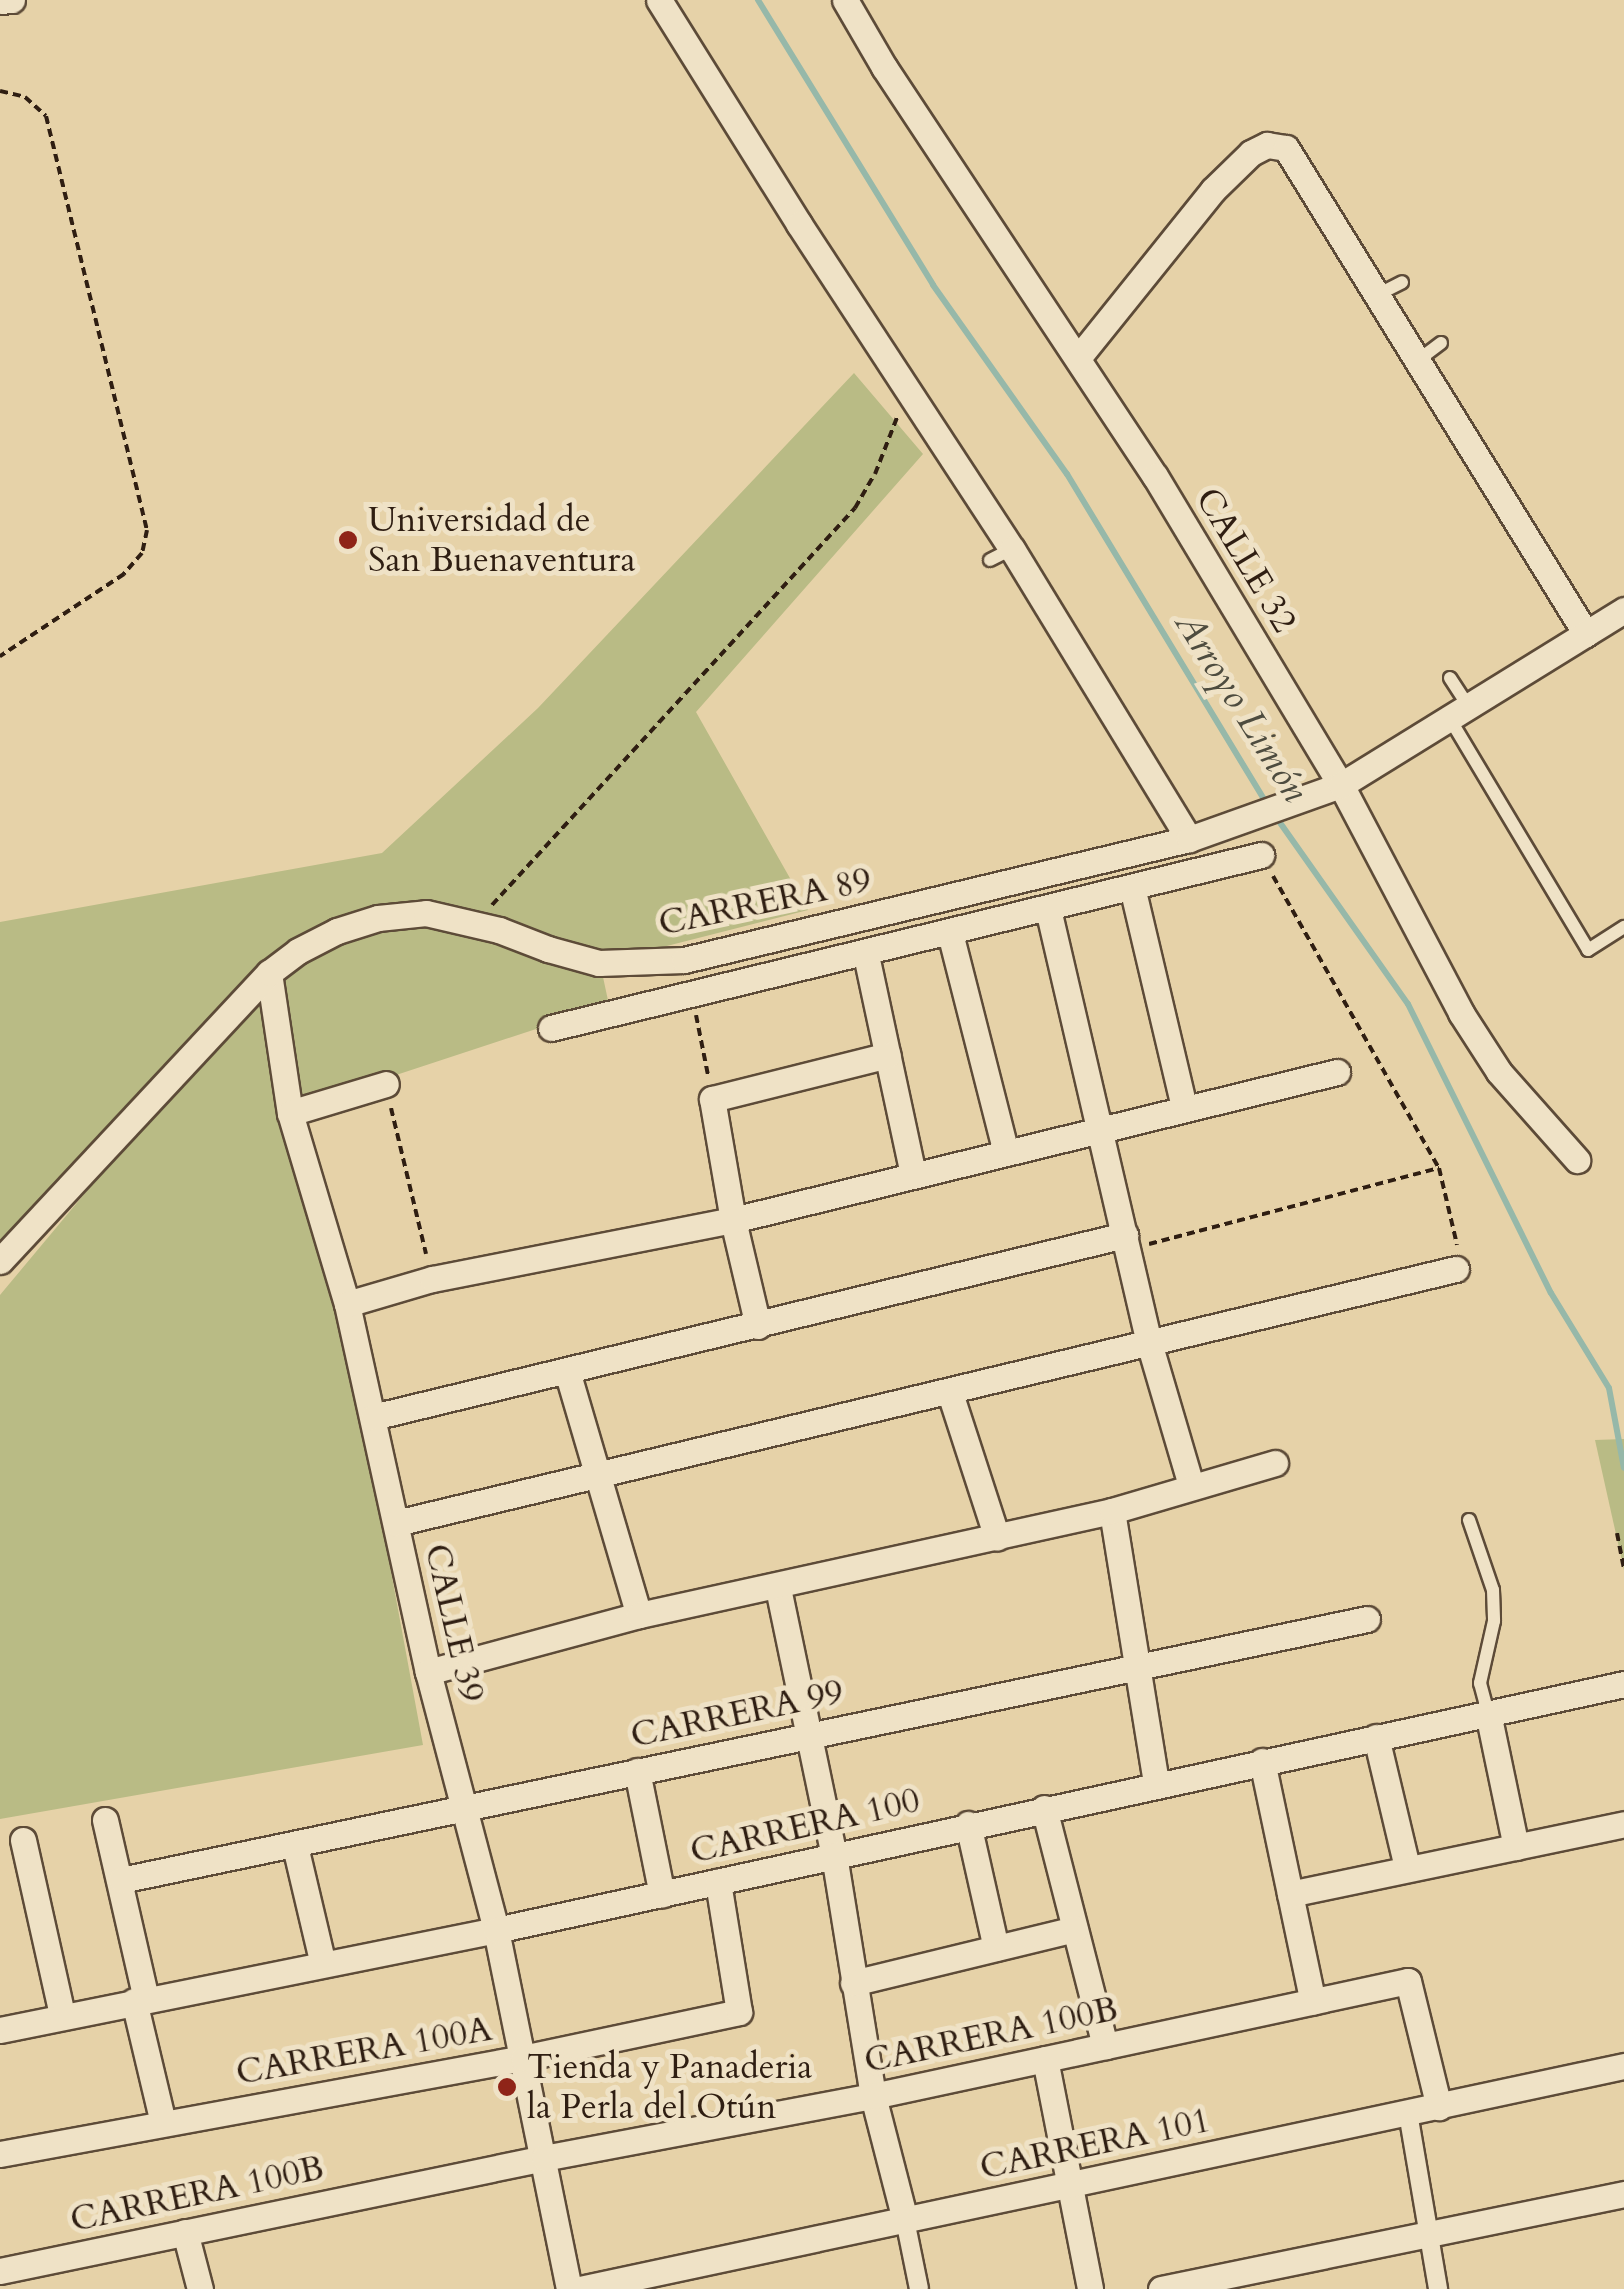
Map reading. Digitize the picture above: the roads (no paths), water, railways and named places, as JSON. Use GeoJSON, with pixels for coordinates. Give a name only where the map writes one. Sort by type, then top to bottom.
{"type":"FeatureCollection","features":[{"type":"Feature","properties":{"kind":"street"},"geometry":{"type":"LineString","coordinates":[[0,1],[12,0]]}},
{"type":"Feature","properties":{"kind":"street"},"geometry":{"type":"LineString","coordinates":[[660,0],[788,208],[908,387],[1001,554],[1189,839]]}},
{"type":"Feature","properties":{"kind":"street","name":"CALLE 32"},"geometry":{"type":"LineString","coordinates":[[845,0],[884,67],[1155,476],[1460,1013],[1499,1072],[1577,1160]]}},
{"type":"Feature","properties":{"kind":"street"},"geometry":{"type":"LineString","coordinates":[[1078,358],[1214,190],[1266,145],[1286,148],[1586,634]]}},
{"type":"Feature","properties":{"kind":"street","name":"CARRERA 89"},"geometry":{"type":"LineString","coordinates":[[0,1261],[269,974],[298,951],[337,930],[378,918],[426,913],[600,963],[684,960],[1189,839],[1333,788],[1624,610]]}},
{"type":"Feature","properties":{"kind":"street"},"geometry":{"type":"LineString","coordinates":[[551,1028],[1261,855]]}},
{"type":"Feature","properties":{"kind":"street"},"geometry":{"type":"LineString","coordinates":[[1132,888],[1184,1107]]}},
{"type":"Feature","properties":{"kind":"street"},"geometry":{"type":"LineString","coordinates":[[1048,909],[1150,1346],[1191,1486]]}},
{"type":"Feature","properties":{"kind":"street"},"geometry":{"type":"LineString","coordinates":[[950,933],[1006,1153]]}},
{"type":"Feature","properties":{"kind":"street"},"geometry":{"type":"LineString","coordinates":[[866,954],[913,1174]]}},
{"type":"Feature","properties":{"kind":"street","name":"CALLE 39"},"geometry":{"type":"LineString","coordinates":[[269,974],[290,1113],[347,1304],[428,1672],[496,1930],[569,2289]]}},
{"type":"Feature","properties":{"kind":"street"},"geometry":{"type":"LineString","coordinates":[[758,1326],[732,1220],[712,1098],[888,1055]]}},
{"type":"Feature","properties":{"kind":"street"},"geometry":{"type":"LineString","coordinates":[[347,1304],[432,1279],[732,1220],[1337,1072]]}},
{"type":"Feature","properties":{"kind":"street"},"geometry":{"type":"LineString","coordinates":[[290,1113],[386,1084]]}},
{"type":"Feature","properties":{"kind":"street"},"geometry":{"type":"LineString","coordinates":[[373,1417],[1126,1242]]}},
{"type":"Feature","properties":{"kind":"street"},"geometry":{"type":"LineString","coordinates":[[396,1523],[1150,1346],[1456,1269]]}},
{"type":"Feature","properties":{"kind":"street"},"geometry":{"type":"LineString","coordinates":[[567,1371],[639,1615]]}},
{"type":"Feature","properties":{"kind":"street"},"geometry":{"type":"LineString","coordinates":[[950,1392],[996,1538]]}},
{"type":"Feature","properties":{"kind":"street"},"geometry":{"type":"LineString","coordinates":[[428,1672],[639,1615],[778,1588],[1112,1512],[1275,1463]]}},
{"type":"Feature","properties":{"kind":"street"},"geometry":{"type":"LineString","coordinates":[[1112,1512],[1156,1784]]}},
{"type":"Feature","properties":{"kind":"street"},"geometry":{"type":"LineString","coordinates":[[778,1588],[834,1855],[873,2096],[906,2220],[919,2289]]}},
{"type":"Feature","properties":{"kind":"street","name":"CARRERA 99"},"geometry":{"type":"LineString","coordinates":[[122,1880],[1367,1618]]}},
{"type":"Feature","properties":{"kind":"street","name":"CARRERA 100"},"geometry":{"type":"LineString","coordinates":[[0,2030],[662,1895],[968,1824],[1624,1684]]}},
{"type":"Feature","properties":{"kind":"street"},"geometry":{"type":"LineString","coordinates":[[1488,1713],[1516,1847]]}},
{"type":"Feature","properties":{"kind":"street"},"geometry":{"type":"LineString","coordinates":[[1376,1737],[1407,1867]]}},
{"type":"Feature","properties":{"kind":"street"},"geometry":{"type":"LineString","coordinates":[[1262,1761],[1313,2002]]}},
{"type":"Feature","properties":{"kind":"street"},"geometry":{"type":"LineString","coordinates":[[637,1771],[662,1895]]}},
{"type":"Feature","properties":{"kind":"street"},"geometry":{"type":"LineString","coordinates":[[1044,1808],[1105,2046]]}},
{"type":"Feature","properties":{"kind":"street"},"geometry":{"type":"LineString","coordinates":[[105,1820],[122,1880],[163,2123]]}},
{"type":"Feature","properties":{"kind":"street"},"geometry":{"type":"LineString","coordinates":[[968,1824],[996,1948]]}},
{"type":"Feature","properties":{"kind":"street"},"geometry":{"type":"LineString","coordinates":[[1290,1894],[1624,1824]]}},
{"type":"Feature","properties":{"kind":"street"},"geometry":{"type":"LineString","coordinates":[[23,1840],[62,2015]]}},
{"type":"Feature","properties":{"kind":"street"},"geometry":{"type":"LineString","coordinates":[[296,1846],[323,1964]]}},
{"type":"Feature","properties":{"kind":"street","name":"CARRERA 100A"},"geometry":{"type":"LineString","coordinates":[[0,2154],[523,2058],[738,2012],[718,1882]]}},
{"type":"Feature","properties":{"kind":"street"},"geometry":{"type":"LineString","coordinates":[[853,1983],[1074,1929]]}},
{"type":"Feature","properties":{"kind":"street","name":"CARRERA 100B"},"geometry":{"type":"LineString","coordinates":[[0,2271],[544,2158],[873,2096],[1408,1981],[1439,2106]]}},
{"type":"Feature","properties":{"kind":"street"},"geometry":{"type":"LineString","coordinates":[[1046,2059],[1090,2289]]}},
{"type":"Feature","properties":{"kind":"street","name":"CARRERA 101"},"geometry":{"type":"LineString","coordinates":[[580,2289],[691,2277],[906,2220],[1624,2066]]}},
{"type":"Feature","properties":{"kind":"street"},"geometry":{"type":"LineString","coordinates":[[1408,2113],[1438,2289]]}},
{"type":"Feature","properties":{"kind":"street"},"geometry":{"type":"LineString","coordinates":[[1161,2289],[1624,2194]]}},
{"type":"Feature","properties":{"kind":"street"},"geometry":{"type":"LineString","coordinates":[[185,2232],[200,2289]]}},
{"type":"Feature","properties":{"kind":"lane"},"geometry":{"type":"LineString","coordinates":[[1377,295],[1402,282]]}},
{"type":"Feature","properties":{"kind":"lane"},"geometry":{"type":"LineString","coordinates":[[1417,360],[1440,343]]}},
{"type":"Feature","properties":{"kind":"lane"},"geometry":{"type":"LineString","coordinates":[[1450,678],[1459,713],[1588,950],[1624,927]]}},
{"type":"Feature","properties":{"kind":"lane"},"geometry":{"type":"LineString","coordinates":[[1468,1520],[1493,1590],[1494,1620],[1480,1683],[1488,1713]]}},
{"type":"Feature","properties":{"kind":"waterway","name":"Arroyo Limón"},"geometry":{"type":"LineString","coordinates":[[758,0],[933,285],[1067,474],[1266,803]]}},
{"type":"Feature","properties":{"kind":"waterway","name":"Arroyo Limón"},"geometry":{"type":"LineString","coordinates":[[1276,817],[1408,1004],[1551,1293],[1609,1388],[1624,1468]]}},
{"type":"Feature","properties":{"kind":"place","name":"Universidad de San Buenaventura"},"geometry":{"type":"Point","coordinates":[348,540]}},
{"type":"Feature","properties":{"kind":"place","name":"Tienda y Panaderia la Perla del Otún"},"geometry":{"type":"Point","coordinates":[507,2087]}}]}
